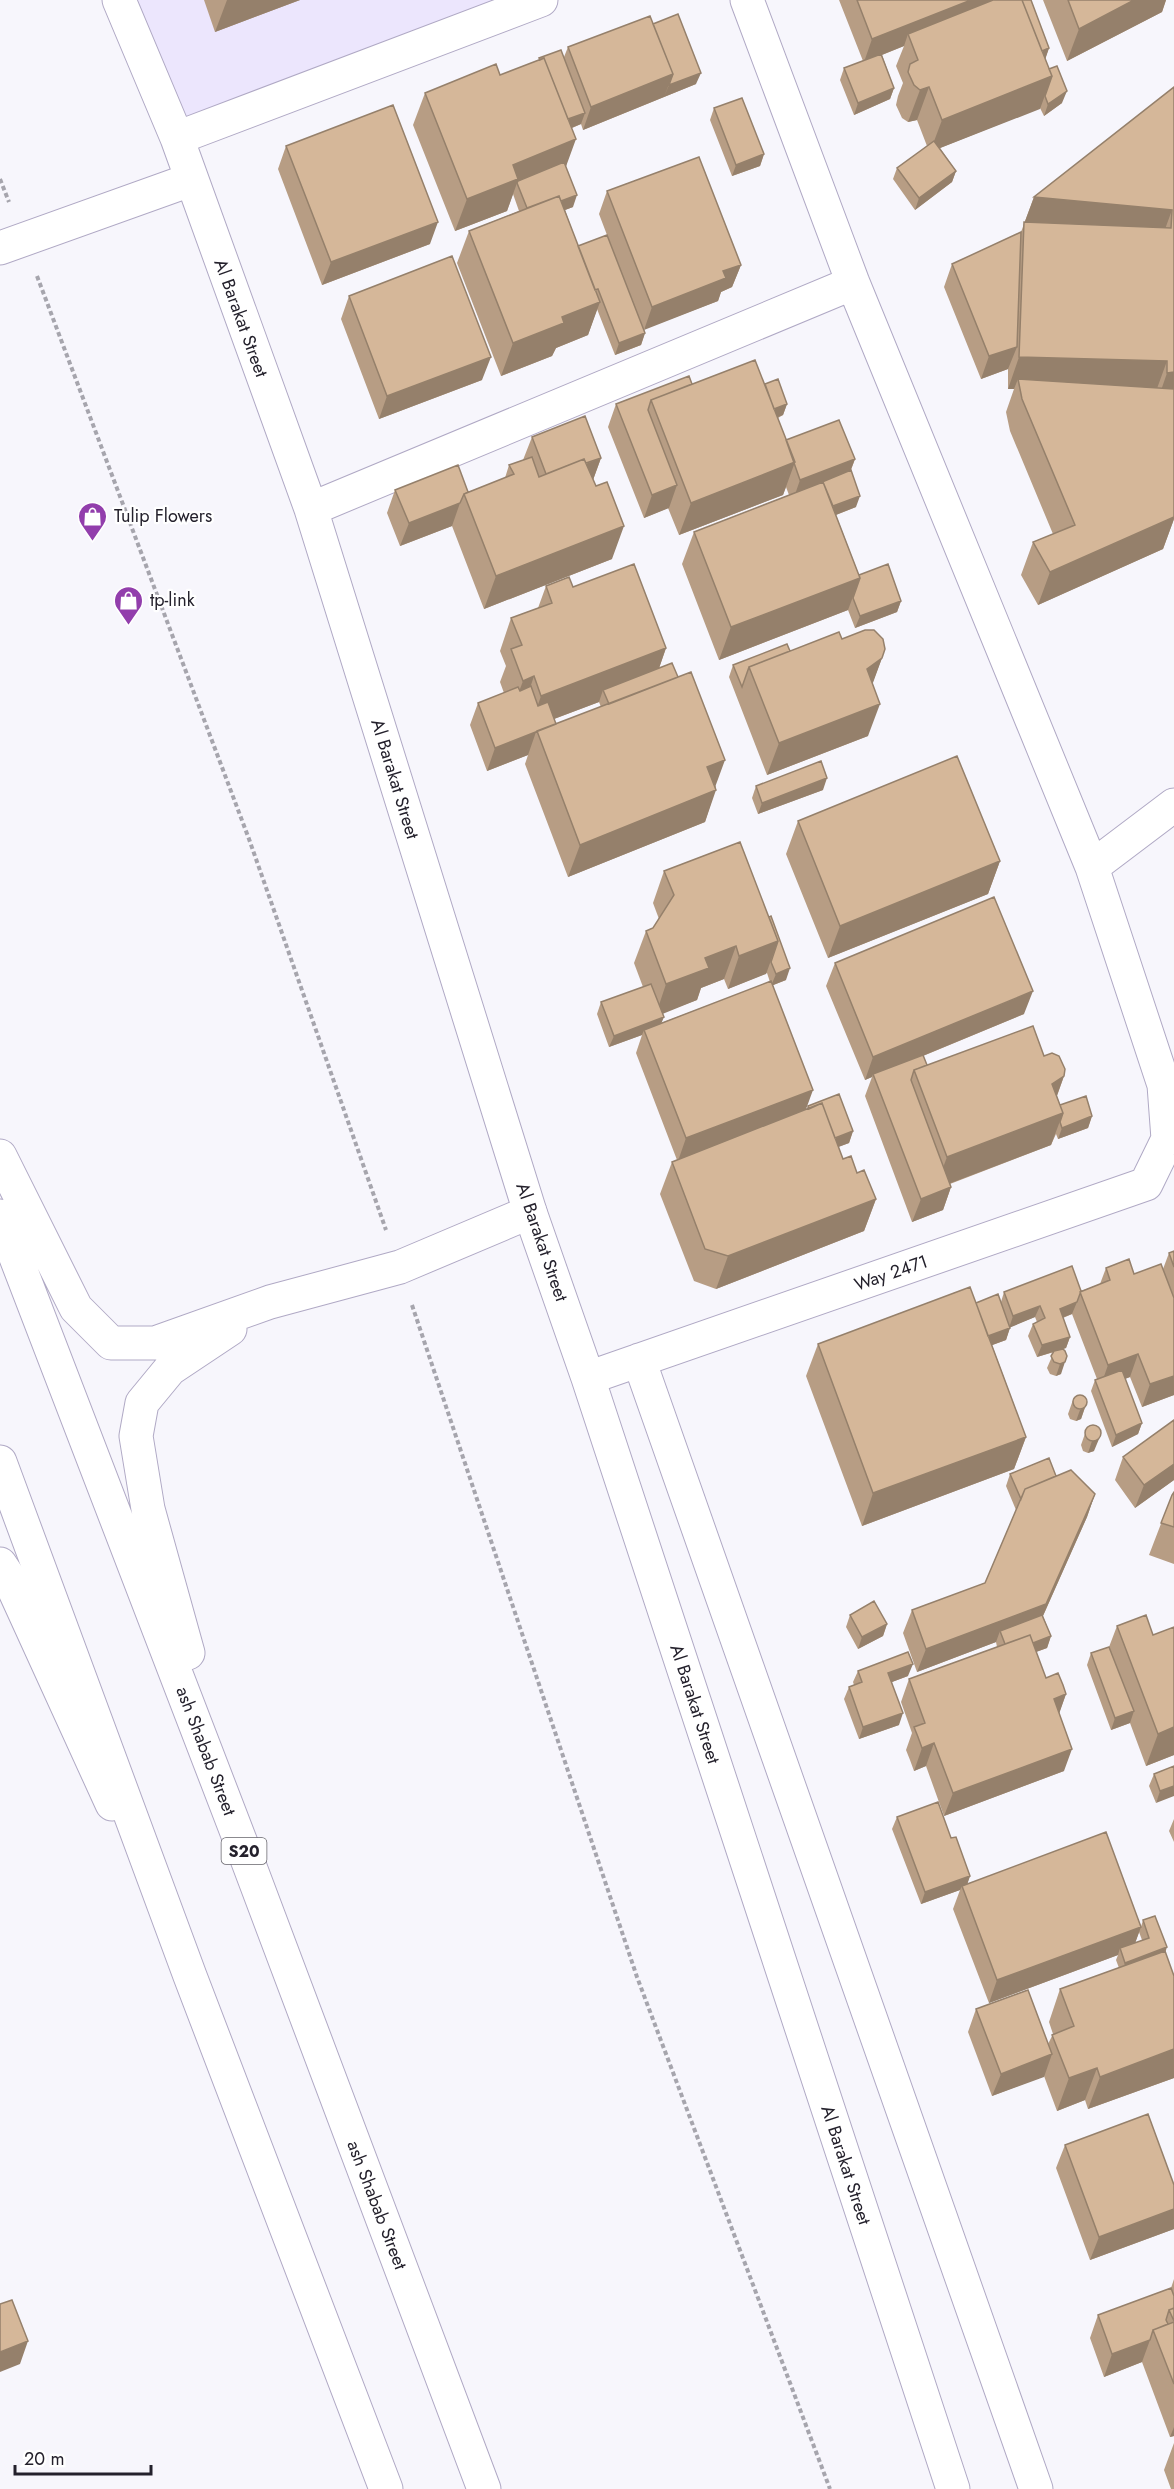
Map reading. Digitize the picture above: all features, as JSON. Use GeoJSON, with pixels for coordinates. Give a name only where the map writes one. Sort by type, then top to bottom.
{"type":"FeatureCollection","features":[{"type":"Feature","properties":{"kind":"street","name":"Al Barakat Street"},"geometry":{"type":"LineString","coordinates":[[119,0],[177,138],[190,180],[311,509],[530,1212],[588,1378],[952,2489]]}},
{"type":"Feature","properties":{"kind":"street"},"geometry":{"type":"LineString","coordinates":[[177,138],[541,0]]}},
{"type":"Feature","properties":{"kind":"street"},"geometry":{"type":"LineString","coordinates":[[747,0],[853,283],[1092,867],[1164,1085],[1171,1139]]}},
{"type":"Feature","properties":{"kind":"street"},"geometry":{"type":"LineString","coordinates":[[12,244],[190,180]]}},
{"type":"Feature","properties":{"kind":"street"},"geometry":{"type":"LineString","coordinates":[[311,509],[853,283]]}},
{"type":"Feature","properties":{"kind":"street"},"geometry":{"type":"LineString","coordinates":[[1092,867],[1174,805]]}},
{"type":"Feature","properties":{"kind":"street","name":"Way 2471"},"geometry":{"type":"LineString","coordinates":[[588,1378],[1146,1184],[1171,1139]]}},
{"type":"Feature","properties":{"kind":"street"},"geometry":{"type":"LineString","coordinates":[[0,1156],[76,1308],[111,1343],[155,1343],[270,1302],[400,1267],[530,1212]]}},
{"type":"Feature","properties":{"kind":"street","name":"ash Shabab Street"},"geometry":{"type":"LineString","coordinates":[[0,1216],[241,1843],[484,2489]]}},
{"type":"Feature","properties":{"kind":"street"},"geometry":{"type":"LineString","coordinates":[[241,1843],[148,1509],[136,1436],[142,1403],[170,1370],[270,1302]]}},
{"type":"Feature","properties":{"kind":"street"},"geometry":{"type":"LineString","coordinates":[[639,1360],[1036,2489]]}},
{"type":"Feature","properties":{"kind":"street"},"geometry":{"type":"LineString","coordinates":[[0,1462],[190,1976],[386,2489]]}},
{"type":"Feature","properties":{"kind":"street"},"geometry":{"type":"LineString","coordinates":[[0,1564],[8,1576],[190,1976]]}},
{"type":"Feature","properties":{"kind":"path"},"geometry":{"type":"LineString","coordinates":[[0,179],[12,244],[249,839],[400,1267],[637,1977],[830,2489]]}},
{"type":"Feature","properties":{"kind":"shaded area"},"geometry":{"type":"Polygon","coordinates":[[[118,0],[545,0],[177,138],[118,0]]]}},
{"type":"Feature","properties":{"kind":"building"},"geometry":{"type":"Polygon","coordinates":[[[857,0],[971,0],[872,39],[857,0]]]}},
{"type":"Feature","properties":{"kind":"building"},"geometry":{"type":"Polygon","coordinates":[[[993,0],[1022,0],[1052,76],[942,120],[929,87],[920,90],[914,85],[908,72],[910,64],[918,60],[908,34],[993,0]]]}},
{"type":"Feature","properties":{"kind":"building"},"geometry":{"type":"Polygon","coordinates":[[[1022,0],[1031,0],[1049,48],[1042,51],[1022,0]]]}},
{"type":"Feature","properties":{"kind":"building"},"geometry":{"type":"Polygon","coordinates":[[[1068,0],[1134,0],[1079,29],[1068,0]]]}},
{"type":"Feature","properties":{"kind":"building"},"geometry":{"type":"Polygon","coordinates":[[[678,14],[701,73],[669,85],[673,74],[653,24],[678,14]]]}},
{"type":"Feature","properties":{"kind":"building"},"geometry":{"type":"Polygon","coordinates":[[[650,16],[673,74],[591,107],[568,47],[650,16]]]}},
{"type":"Feature","properties":{"kind":"building"},"geometry":{"type":"Polygon","coordinates":[[[561,50],[585,113],[568,119],[544,58],[540,60],[539,58],[561,50]]]}},
{"type":"Feature","properties":{"kind":"building"},"geometry":{"type":"Polygon","coordinates":[[[881,54],[894,88],[858,103],[844,68],[881,54]]]}},
{"type":"Feature","properties":{"kind":"building"},"geometry":{"type":"Polygon","coordinates":[[[544,58],[576,139],[513,165],[518,179],[467,199],[425,93],[496,64],[500,75],[544,58]]]}},
{"type":"Feature","properties":{"kind":"building"},"geometry":{"type":"Polygon","coordinates":[[[1057,66],[1067,91],[1048,104],[1045,96],[1052,76],[1049,69],[1057,66]]]}},
{"type":"Feature","properties":{"kind":"building"},"geometry":{"type":"Polygon","coordinates":[[[1174,87],[1174,372],[1167,373],[1167,361],[1019,357],[1024,222],[1171,228],[1172,210],[1034,197],[1174,87]]]}},
{"type":"Feature","properties":{"kind":"building"},"geometry":{"type":"Polygon","coordinates":[[[742,98],[764,154],[736,165],[714,108],[742,98]]]}},
{"type":"Feature","properties":{"kind":"building"},"geometry":{"type":"Polygon","coordinates":[[[393,105],[438,222],[331,262],[286,146],[393,105]]]}},
{"type":"Feature","properties":{"kind":"building"},"geometry":{"type":"Polygon","coordinates":[[[934,141],[956,171],[919,198],[897,168],[934,141]]]}},
{"type":"Feature","properties":{"kind":"building"},"geometry":{"type":"Polygon","coordinates":[[[699,157],[741,265],[723,271],[726,278],[652,307],[607,191],[699,157]]]}},
{"type":"Feature","properties":{"kind":"building"},"geometry":{"type":"Polygon","coordinates":[[[564,162],[577,195],[561,201],[559,196],[527,208],[518,181],[564,162]]]}},
{"type":"Feature","properties":{"kind":"building"},"geometry":{"type":"Polygon","coordinates":[[[559,196],[600,302],[562,317],[564,323],[513,343],[469,231],[559,196]]]}},
{"type":"Feature","properties":{"kind":"building"},"geometry":{"type":"Polygon","coordinates":[[[1021,232],[1017,347],[989,356],[952,264],[1021,232]]]}},
{"type":"Feature","properties":{"kind":"building"},"geometry":{"type":"Polygon","coordinates":[[[607,235],[645,333],[619,343],[578,246],[607,235]]]}},
{"type":"Feature","properties":{"kind":"building"},"geometry":{"type":"Polygon","coordinates":[[[452,256],[491,357],[387,396],[349,296],[452,256]]]}},
{"type":"Feature","properties":{"kind":"building"},"geometry":{"type":"Polygon","coordinates":[[[755,360],[795,462],[691,503],[651,400],[755,360]]]}},
{"type":"Feature","properties":{"kind":"building"},"geometry":{"type":"Polygon","coordinates":[[[689,376],[692,384],[651,400],[648,410],[677,485],[652,495],[616,404],[689,376]]]}},
{"type":"Feature","properties":{"kind":"building"},"geometry":{"type":"Polygon","coordinates":[[[778,379],[787,404],[774,409],[765,384],[778,379]]]}},
{"type":"Feature","properties":{"kind":"building"},"geometry":{"type":"Polygon","coordinates":[[[1018,379],[1174,389],[1174,517],[1050,572],[1033,542],[1075,525],[1022,399],[1018,379]]]}},
{"type":"Feature","properties":{"kind":"building"},"geometry":{"type":"Polygon","coordinates":[[[585,416],[601,458],[586,463],[584,459],[546,474],[532,437],[585,416]]]}},
{"type":"Feature","properties":{"kind":"building"},"geometry":{"type":"Polygon","coordinates":[[[839,420],[855,459],[800,480],[786,440],[839,420]]]}},
{"type":"Feature","properties":{"kind":"building"},"geometry":{"type":"Polygon","coordinates":[[[532,457],[539,477],[584,459],[596,486],[607,482],[624,526],[496,576],[464,494],[514,474],[509,465],[532,457]]]}},
{"type":"Feature","properties":{"kind":"building"},"geometry":{"type":"Polygon","coordinates":[[[458,465],[468,492],[464,494],[460,503],[409,523],[395,490],[458,465]]]}},
{"type":"Feature","properties":{"kind":"building"},"geometry":{"type":"Polygon","coordinates":[[[851,470],[860,496],[833,506],[823,482],[810,487],[851,470]]]}},
{"type":"Feature","properties":{"kind":"building"},"geometry":{"type":"Polygon","coordinates":[[[823,482],[860,578],[731,627],[694,532],[823,482]]]}},
{"type":"Feature","properties":{"kind":"building"},"geometry":{"type":"Polygon","coordinates":[[[634,564],[666,648],[541,696],[534,676],[523,681],[511,649],[522,645],[511,618],[552,603],[546,586],[569,577],[573,587],[634,564]]]}},
{"type":"Feature","properties":{"kind":"building"},"geometry":{"type":"Polygon","coordinates":[[[888,564],[901,601],[860,616],[853,598],[859,575],[888,564]]]}},
{"type":"Feature","properties":{"kind":"building"},"geometry":{"type":"Polygon","coordinates":[[[865,630],[874,630],[883,639],[885,649],[882,658],[867,669],[880,704],[779,743],[749,667],[839,632],[842,639],[865,630]]]}},
{"type":"Feature","properties":{"kind":"building"},"geometry":{"type":"Polygon","coordinates":[[[787,644],[790,651],[749,667],[742,687],[733,665],[787,644]]]}},
{"type":"Feature","properties":{"kind":"building"},"geometry":{"type":"Polygon","coordinates":[[[672,663],[678,677],[609,704],[603,690],[672,663]]]}},
{"type":"Feature","properties":{"kind":"building"},"geometry":{"type":"Polygon","coordinates":[[[691,672],[725,760],[707,767],[716,790],[580,845],[537,731],[691,672]]]}},
{"type":"Feature","properties":{"kind":"building"},"geometry":{"type":"Polygon","coordinates":[[[531,686],[538,706],[548,702],[556,724],[495,748],[478,703],[518,687],[520,691],[531,686]]]}},
{"type":"Feature","properties":{"kind":"building"},"geometry":{"type":"Polygon","coordinates":[[[957,756],[1000,861],[840,926],[798,821],[957,756]]]}},
{"type":"Feature","properties":{"kind":"building"},"geometry":{"type":"Polygon","coordinates":[[[821,761],[827,778],[762,803],[756,786],[821,761]]]}},
{"type":"Feature","properties":{"kind":"building"},"geometry":{"type":"Polygon","coordinates":[[[740,842],[778,941],[739,956],[736,946],[705,958],[709,968],[666,984],[646,931],[653,928],[674,895],[664,871],[740,842]]]}},
{"type":"Feature","properties":{"kind":"building"},"geometry":{"type":"Polygon","coordinates":[[[994,897],[1033,991],[873,1057],[835,963],[994,897]]]}},
{"type":"Feature","properties":{"kind":"building"},"geometry":{"type":"Polygon","coordinates":[[[771,916],[790,968],[776,974],[771,962],[778,941],[769,917],[771,916]]]}},
{"type":"Feature","properties":{"kind":"building"},"geometry":{"type":"Polygon","coordinates":[[[771,981],[813,1090],[686,1138],[644,1030],[771,981]]]}},
{"type":"Feature","properties":{"kind":"building"},"geometry":{"type":"Polygon","coordinates":[[[651,984],[664,1017],[614,1036],[601,1002],[651,984]]]}},
{"type":"Feature","properties":{"kind":"building"},"geometry":{"type":"Polygon","coordinates":[[[1033,1026],[1044,1056],[1052,1053],[1059,1056],[1065,1069],[1064,1076],[1052,1084],[1063,1113],[947,1157],[914,1070],[1033,1026]]]}},
{"type":"Feature","properties":{"kind":"building"},"geometry":{"type":"Polygon","coordinates":[[[923,1055],[927,1065],[914,1070],[911,1080],[951,1187],[921,1199],[873,1074],[923,1055]]]}},
{"type":"Feature","properties":{"kind":"building"},"geometry":{"type":"Polygon","coordinates":[[[839,1094],[853,1131],[835,1138],[822,1103],[809,1109],[808,1106],[839,1094]]]}},
{"type":"Feature","properties":{"kind":"building"},"geometry":{"type":"Polygon","coordinates":[[[1086,1096],[1092,1116],[1062,1128],[1060,1122],[1063,1113],[1060,1105],[1086,1096]]]}},
{"type":"Feature","properties":{"kind":"building"},"geometry":{"type":"Polygon","coordinates":[[[822,1103],[843,1159],[851,1156],[857,1173],[864,1170],[876,1199],[728,1256],[705,1249],[672,1162],[822,1103]]]}},
{"type":"Feature","properties":{"kind":"building"},"geometry":{"type":"Polygon","coordinates":[[[1174,1251],[1174,1267],[1169,1253],[1174,1251]]]}},
{"type":"Feature","properties":{"kind":"building"},"geometry":{"type":"Polygon","coordinates":[[[1129,1259],[1134,1274],[1161,1264],[1174,1298],[1174,1376],[1150,1384],[1138,1354],[1108,1365],[1080,1292],[1110,1280],[1106,1268],[1129,1259]]]}},
{"type":"Feature","properties":{"kind":"building"},"geometry":{"type":"Polygon","coordinates":[[[1072,1266],[1081,1291],[1077,1302],[1060,1309],[1070,1337],[1042,1345],[1033,1324],[1045,1318],[1040,1306],[1013,1316],[1004,1292],[1072,1266]]]}},
{"type":"Feature","properties":{"kind":"building"},"geometry":{"type":"Polygon","coordinates":[[[970,1287],[1026,1437],[873,1493],[818,1344],[970,1287]]]}},
{"type":"Feature","properties":{"kind":"building"},"geometry":{"type":"Polygon","coordinates":[[[998,1294],[1010,1328],[988,1336],[976,1303],[998,1294]]]}},
{"type":"Feature","properties":{"kind":"building"},"geometry":{"type":"Polygon","coordinates":[[[1063,1349],[1067,1356],[1065,1362],[1060,1364],[1054,1362],[1051,1356],[1054,1351],[1063,1349]]]}},
{"type":"Feature","properties":{"kind":"building"},"geometry":{"type":"Polygon","coordinates":[[[1122,1370],[1142,1423],[1116,1435],[1095,1380],[1122,1370]]]}},
{"type":"Feature","properties":{"kind":"building"},"geometry":{"type":"Polygon","coordinates":[[[1080,1395],[1085,1397],[1087,1402],[1085,1407],[1080,1409],[1075,1407],[1073,1402],[1075,1397],[1080,1395]]]}},
{"type":"Feature","properties":{"kind":"building"},"geometry":{"type":"Polygon","coordinates":[[[1174,1420],[1174,1464],[1144,1485],[1123,1457],[1174,1420]]]}},
{"type":"Feature","properties":{"kind":"building"},"geometry":{"type":"Polygon","coordinates":[[[1093,1425],[1101,1433],[1093,1441],[1085,1433],[1093,1425]]]}},
{"type":"Feature","properties":{"kind":"building"},"geometry":{"type":"Polygon","coordinates":[[[1049,1458],[1056,1476],[1025,1489],[1021,1499],[1010,1474],[1049,1458]]]}},
{"type":"Feature","properties":{"kind":"building"},"geometry":{"type":"Polygon","coordinates":[[[1071,1470],[1095,1494],[1046,1604],[926,1649],[912,1610],[985,1583],[1025,1489],[1071,1470]]]}},
{"type":"Feature","properties":{"kind":"building"},"geometry":{"type":"Polygon","coordinates":[[[1174,1492],[1174,1527],[1161,1523],[1174,1492]]]}},
{"type":"Feature","properties":{"kind":"building"},"geometry":{"type":"Polygon","coordinates":[[[874,1601],[887,1624],[862,1637],[850,1615],[874,1601]]]}},
{"type":"Feature","properties":{"kind":"building"},"geometry":{"type":"Polygon","coordinates":[[[1042,1615],[1051,1636],[1033,1643],[1030,1635],[1005,1644],[1000,1631],[1042,1615]]]}},
{"type":"Feature","properties":{"kind":"building"},"geometry":{"type":"Polygon","coordinates":[[[1146,1615],[1153,1635],[1174,1627],[1174,1727],[1158,1734],[1117,1626],[1146,1615]]]}},
{"type":"Feature","properties":{"kind":"building"},"geometry":{"type":"Polygon","coordinates":[[[1030,1635],[1046,1678],[1058,1673],[1063,1685],[1066,1694],[1054,1699],[1072,1749],[953,1793],[934,1743],[922,1748],[914,1727],[925,1723],[909,1679],[1030,1635]]]}},
{"type":"Feature","properties":{"kind":"building"},"geometry":{"type":"Polygon","coordinates":[[[1109,1647],[1134,1711],[1115,1718],[1091,1653],[1109,1647]]]}},
{"type":"Feature","properties":{"kind":"building"},"geometry":{"type":"Polygon","coordinates":[[[908,1652],[913,1664],[888,1673],[903,1713],[863,1727],[849,1687],[862,1682],[858,1671],[908,1652]]]}},
{"type":"Feature","properties":{"kind":"building"},"geometry":{"type":"Polygon","coordinates":[[[1174,1766],[1174,1786],[1160,1791],[1154,1774],[1174,1766]]]}},
{"type":"Feature","properties":{"kind":"building"},"geometry":{"type":"Polygon","coordinates":[[[938,1802],[951,1838],[956,1837],[970,1876],[925,1892],[897,1817],[938,1802]]]}},
{"type":"Feature","properties":{"kind":"building"},"geometry":{"type":"Polygon","coordinates":[[[1106,1832],[1141,1927],[997,1980],[962,1886],[1106,1832]]]}},
{"type":"Feature","properties":{"kind":"building"},"geometry":{"type":"Polygon","coordinates":[[[1155,1916],[1167,1947],[1125,1963],[1120,1948],[1149,1938],[1143,1920],[1155,1916]]]}},
{"type":"Feature","properties":{"kind":"building"},"geometry":{"type":"Polygon","coordinates":[[[1165,1951],[1174,1976],[1174,2049],[1100,2077],[1097,2068],[1069,2078],[1052,2035],[1074,2026],[1060,1989],[1165,1951]]]}},
{"type":"Feature","properties":{"kind":"building"},"geometry":{"type":"Polygon","coordinates":[[[1028,1990],[1052,2054],[1001,2074],[976,2009],[1028,1990]]]}},
{"type":"Feature","properties":{"kind":"building"},"geometry":{"type":"Polygon","coordinates":[[[1148,2114],[1174,2185],[1174,2209],[1099,2237],[1065,2145],[1148,2114]]]}},
{"type":"Feature","properties":{"kind":"building"},"geometry":{"type":"Polygon","coordinates":[[[1171,2288],[1174,2308],[1169,2310],[1166,2320],[1168,2324],[1153,2330],[1150,2340],[1112,2354],[1098,2315],[1171,2288]]]}},
{"type":"Feature","properties":{"kind":"building"},"geometry":{"type":"Polygon","coordinates":[[[12,2300],[28,2341],[0,2352],[0,2304],[12,2300]]]}},
{"type":"Feature","properties":{"kind":"building"},"geometry":{"type":"Polygon","coordinates":[[[1174,2308],[1174,2321],[1169,2310],[1174,2308]]]}},
{"type":"Feature","properties":{"kind":"building"},"geometry":{"type":"Polygon","coordinates":[[[1174,2322],[1174,2384],[1153,2330],[1174,2322]]]}},
{"type":"Feature","properties":{"kind":"place","name":"Tulip Flowers"},"geometry":{"type":"Point","coordinates":[93,542]}},
{"type":"Feature","properties":{"kind":"place","name":"tp-link"},"geometry":{"type":"Point","coordinates":[129,626]}}]}
